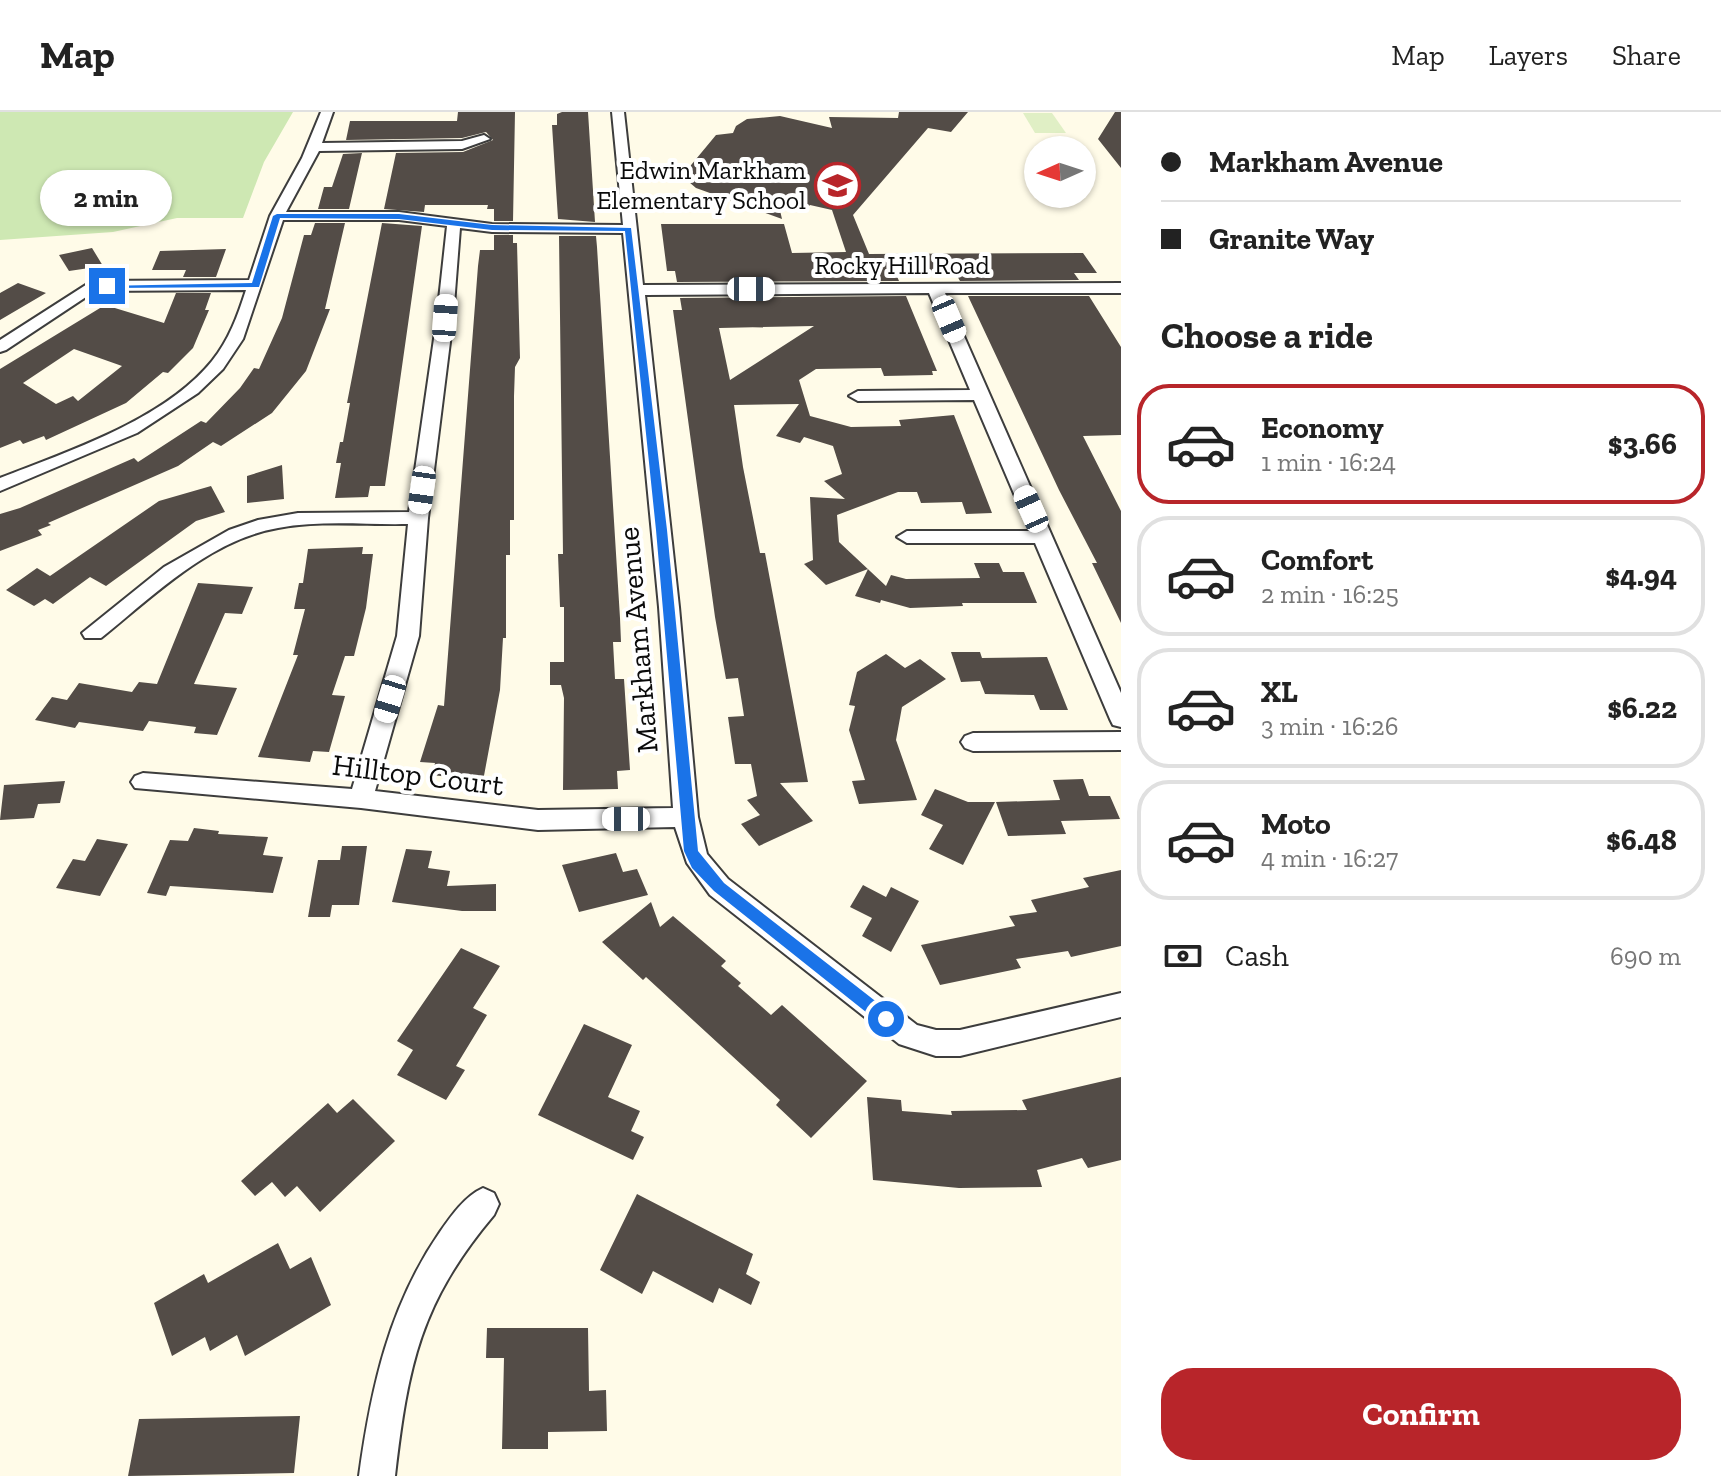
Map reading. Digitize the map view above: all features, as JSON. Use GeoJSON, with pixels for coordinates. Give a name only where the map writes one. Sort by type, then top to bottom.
{"type":"FeatureCollection","features":[{"type":"Feature","properties":{"kind":"street"},"geometry":{"type":"LineString","coordinates":[[0,485],[101,444],[180,398],[204,378],[229,348],[256,285],[277,216],[313,147],[327,112]]}},
{"type":"Feature","properties":{"kind":"street","name":"Markham Avenue"},"geometry":{"type":"LineString","coordinates":[[618,112],[667,591],[686,817],[691,851],[697,864],[719,887],[909,1035],[936,1043],[960,1043],[1121,1005]]}},
{"type":"Feature","properties":{"kind":"street"},"geometry":{"type":"LineString","coordinates":[[313,147],[462,145],[484,139]]}},
{"type":"Feature","properties":{"kind":"street"},"geometry":{"type":"LineString","coordinates":[[277,216],[399,216],[503,228],[629,229]]}},
{"type":"Feature","properties":{"kind":"street"},"geometry":{"type":"LineString","coordinates":[[361,799],[408,636],[418,518],[445,318],[451,234],[455,223]]}},
{"type":"Feature","properties":{"kind":"street"},"geometry":{"type":"LineString","coordinates":[[0,347],[92,286],[256,285]]}},
{"type":"Feature","properties":{"kind":"street"},"geometry":{"type":"LineString","coordinates":[[935,289],[1121,719]]}},
{"type":"Feature","properties":{"kind":"street","name":"Rocky Hill Road"},"geometry":{"type":"LineString","coordinates":[[635,290],[1119,291]]}},
{"type":"Feature","properties":{"kind":"street"},"geometry":{"type":"LineString","coordinates":[[858,396],[982,395]]}},
{"type":"Feature","properties":{"kind":"street"},"geometry":{"type":"LineString","coordinates":[[93,633],[210,547],[258,526],[317,519],[418,518]]}},
{"type":"Feature","properties":{"kind":"street"},"geometry":{"type":"LineString","coordinates":[[907,537],[1043,537]]}},
{"type":"Feature","properties":{"kind":"street"},"geometry":{"type":"LineString","coordinates":[[973,742],[1121,741]]}},
{"type":"Feature","properties":{"kind":"street","name":"Hilltop Court"},"geometry":{"type":"LineString","coordinates":[[143,782],[361,799],[538,820],[686,817]]}},
{"type":"Feature","properties":{"kind":"street"},"geometry":{"type":"LineString","coordinates":[[377,1476],[391,1387],[407,1321],[430,1272],[454,1235],[483,1204]]}},
{"type":"Feature","properties":{"kind":"green space"},"geometry":{"type":"Polygon","coordinates":[[[0,112],[293,112],[264,162],[243,218],[177,218],[113,232],[0,240],[0,112]]]}},
{"type":"Feature","properties":{"kind":"green space"},"geometry":{"type":"Polygon","coordinates":[[[1023,113],[1052,113],[1066,133],[1035,133],[1023,113]]]}},
{"type":"Feature","properties":{"kind":"building"},"geometry":{"type":"Polygon","coordinates":[[[458,112],[515,112],[513,221],[494,221],[494,209],[487,209],[488,205],[425,205],[424,212],[384,209],[396,153],[463,152],[493,140],[486,132],[462,138],[346,140],[350,121],[457,121],[458,112]]]}},
{"type":"Feature","properties":{"kind":"building"},"geometry":{"type":"Polygon","coordinates":[[[588,112],[595,222],[558,219],[552,125],[557,125],[557,114],[588,112]]]}},
{"type":"Feature","properties":{"kind":"building"},"geometry":{"type":"Polygon","coordinates":[[[899,112],[968,112],[951,132],[928,128],[853,215],[869,254],[1083,253],[1097,273],[1074,273],[1079,280],[960,281],[956,274],[943,273],[896,274],[899,281],[677,282],[675,271],[667,271],[661,224],[784,224],[792,253],[846,252],[832,210],[810,205],[806,209],[778,202],[782,219],[696,188],[682,176],[716,135],[733,133],[736,126],[747,119],[780,116],[832,128],[829,117],[898,118],[899,112]]]}},
{"type":"Feature","properties":{"kind":"building"},"geometry":{"type":"Polygon","coordinates":[[[1115,112],[1121,112],[1121,168],[1098,139],[1115,112]]]}},
{"type":"Feature","properties":{"kind":"building"},"geometry":{"type":"Polygon","coordinates":[[[362,153],[349,209],[318,209],[324,187],[332,187],[343,154],[362,153]]]}},
{"type":"Feature","properties":{"kind":"building"},"geometry":{"type":"Polygon","coordinates":[[[315,223],[345,223],[325,309],[330,309],[306,371],[272,413],[221,446],[213,442],[178,466],[48,523],[51,525],[38,530],[42,535],[0,551],[0,514],[134,458],[138,462],[201,421],[206,423],[240,388],[254,368],[259,369],[282,318],[304,235],[311,235],[315,223]]]}},
{"type":"Feature","properties":{"kind":"building"},"geometry":{"type":"Polygon","coordinates":[[[382,223],[422,226],[385,486],[370,486],[368,497],[335,498],[341,463],[336,463],[340,442],[343,442],[350,403],[347,403],[382,223]]]}},
{"type":"Feature","properties":{"kind":"building"},"geometry":{"type":"Polygon","coordinates":[[[494,235],[513,235],[513,243],[517,243],[520,358],[515,367],[514,520],[510,520],[510,555],[506,555],[506,638],[503,638],[500,690],[483,781],[432,775],[435,763],[420,762],[438,705],[444,706],[478,266],[480,250],[494,250],[494,235]]]}},
{"type":"Feature","properties":{"kind":"building"},"geometry":{"type":"Polygon","coordinates":[[[559,236],[596,236],[620,618],[621,642],[613,642],[615,679],[624,679],[630,770],[617,771],[618,789],[563,790],[564,698],[561,685],[550,685],[550,662],[564,662],[564,607],[560,607],[558,554],[563,554],[559,236]]]}},
{"type":"Feature","properties":{"kind":"building"},"geometry":{"type":"Polygon","coordinates":[[[92,248],[103,266],[69,271],[59,255],[92,248]]]}},
{"type":"Feature","properties":{"kind":"building"},"geometry":{"type":"Polygon","coordinates":[[[226,249],[216,277],[183,277],[186,270],[152,270],[160,251],[226,249]]]}},
{"type":"Feature","properties":{"kind":"building"},"geometry":{"type":"Polygon","coordinates":[[[18,283],[46,293],[0,320],[0,293],[18,283]]]}},
{"type":"Feature","properties":{"kind":"building"},"geometry":{"type":"Polygon","coordinates":[[[176,293],[211,293],[205,310],[209,310],[193,348],[168,373],[163,372],[126,403],[46,440],[44,436],[23,444],[20,440],[0,448],[0,369],[105,305],[164,323],[176,293]],[[74,349],[23,383],[56,404],[73,396],[78,401],[122,366],[74,349]]]}},
{"type":"Feature","properties":{"kind":"building"},"geometry":{"type":"Polygon","coordinates":[[[906,296],[937,371],[932,371],[933,375],[884,376],[881,368],[816,369],[799,380],[810,416],[851,427],[901,426],[899,420],[954,415],[992,513],[966,514],[962,502],[921,503],[917,492],[898,492],[837,515],[839,542],[868,569],[826,585],[804,564],[813,560],[810,497],[845,499],[824,481],[842,474],[833,446],[804,437],[800,443],[776,436],[799,404],[734,405],[743,467],[760,553],[765,553],[808,782],[780,783],[813,821],[759,846],[741,824],[760,815],[747,800],[757,796],[751,764],[735,764],[728,717],[744,716],[738,678],[726,679],[715,617],[673,310],[682,310],[680,298],[906,296]],[[814,326],[719,328],[730,380],[814,326]]]}},
{"type":"Feature","properties":{"kind":"building"},"geometry":{"type":"Polygon","coordinates":[[[968,296],[1089,296],[1121,347],[1121,435],[1083,436],[1121,511],[1121,623],[1092,563],[1097,563],[1059,490],[968,296]]]}},
{"type":"Feature","properties":{"kind":"building"},"geometry":{"type":"Polygon","coordinates":[[[282,465],[284,499],[247,503],[247,476],[282,465]]]}},
{"type":"Feature","properties":{"kind":"building"},"geometry":{"type":"Polygon","coordinates":[[[211,486],[225,512],[196,521],[106,586],[90,577],[53,604],[45,599],[34,606],[6,590],[37,568],[50,576],[159,501],[211,486]]]}},
{"type":"Feature","properties":{"kind":"building"},"geometry":{"type":"Polygon","coordinates":[[[363,547],[362,554],[373,554],[366,608],[354,656],[345,656],[332,695],[345,696],[329,752],[313,751],[310,762],[258,757],[298,655],[293,655],[305,609],[294,609],[299,583],[303,583],[308,549],[363,547]]]}},
{"type":"Feature","properties":{"kind":"building"},"geometry":{"type":"Polygon","coordinates":[[[974,563],[999,563],[1003,572],[1024,572],[1037,603],[962,603],[963,606],[910,608],[855,596],[868,569],[886,586],[891,575],[906,579],[980,578],[974,563]]]}},
{"type":"Feature","properties":{"kind":"building"},"geometry":{"type":"Polygon","coordinates":[[[198,583],[253,587],[242,614],[225,613],[194,684],[237,688],[217,735],[194,733],[196,727],[149,721],[143,731],[79,722],[75,728],[35,720],[52,697],[67,700],[79,683],[132,692],[139,682],[157,684],[198,583]]]}},
{"type":"Feature","properties":{"kind":"building"},"geometry":{"type":"Polygon","coordinates":[[[951,652],[980,652],[982,658],[1047,657],[1068,710],[1040,710],[1034,695],[985,694],[980,681],[961,682],[951,652]]]}},
{"type":"Feature","properties":{"kind":"building"},"geometry":{"type":"Polygon","coordinates":[[[886,654],[905,668],[920,659],[946,679],[902,707],[896,740],[917,800],[859,804],[852,781],[865,780],[849,730],[855,706],[849,705],[857,672],[886,654]]]}},
{"type":"Feature","properties":{"kind":"building"},"geometry":{"type":"Polygon","coordinates":[[[1083,779],[1089,796],[1110,796],[1120,819],[1061,821],[1066,834],[1008,836],[996,802],[1060,800],[1053,780],[1083,779]]]}},
{"type":"Feature","properties":{"kind":"building"},"geometry":{"type":"Polygon","coordinates":[[[65,781],[60,803],[38,804],[34,818],[0,820],[4,785],[65,781]]]}},
{"type":"Feature","properties":{"kind":"building"},"geometry":{"type":"Polygon","coordinates":[[[935,789],[968,802],[995,802],[963,865],[929,849],[943,825],[921,815],[935,789]]]}},
{"type":"Feature","properties":{"kind":"building"},"geometry":{"type":"Polygon","coordinates":[[[194,828],[219,831],[218,834],[268,837],[263,855],[283,857],[273,893],[170,886],[166,896],[147,893],[170,840],[188,841],[194,828]]]}},
{"type":"Feature","properties":{"kind":"building"},"geometry":{"type":"Polygon","coordinates":[[[97,839],[128,844],[100,896],[56,888],[73,859],[85,861],[97,839]]]}},
{"type":"Feature","properties":{"kind":"building"},"geometry":{"type":"Polygon","coordinates":[[[342,846],[367,846],[359,905],[332,905],[330,917],[308,917],[318,860],[340,860],[342,846]]]}},
{"type":"Feature","properties":{"kind":"building"},"geometry":{"type":"Polygon","coordinates":[[[406,849],[432,851],[428,868],[450,871],[447,886],[496,884],[496,911],[462,911],[392,902],[406,849]]]}},
{"type":"Feature","properties":{"kind":"building"},"geometry":{"type":"Polygon","coordinates":[[[616,853],[623,872],[637,869],[648,895],[579,912],[562,865],[616,853]]]}},
{"type":"Feature","properties":{"kind":"building"},"geometry":{"type":"Polygon","coordinates":[[[1121,870],[1121,946],[1071,957],[1068,951],[1016,959],[1021,968],[940,985],[921,945],[1015,926],[1009,916],[1037,912],[1031,900],[1089,887],[1083,878],[1121,870]]]}},
{"type":"Feature","properties":{"kind":"building"},"geometry":{"type":"Polygon","coordinates":[[[863,885],[886,897],[891,887],[919,901],[891,952],[862,936],[872,918],[850,907],[863,885]]]}},
{"type":"Feature","properties":{"kind":"building"},"geometry":{"type":"Polygon","coordinates":[[[651,902],[660,927],[673,916],[726,961],[721,966],[771,1015],[782,1005],[867,1081],[811,1138],[776,1105],[780,1100],[646,977],[643,980],[602,942],[651,902]]]}},
{"type":"Feature","properties":{"kind":"building"},"geometry":{"type":"Polygon","coordinates":[[[461,948],[500,966],[473,1008],[487,1015],[456,1066],[465,1070],[446,1100],[397,1075],[413,1050],[397,1041],[461,948]]]}},
{"type":"Feature","properties":{"kind":"building"},"geometry":{"type":"Polygon","coordinates":[[[584,1024],[632,1045],[608,1097],[640,1111],[631,1131],[644,1137],[633,1160],[538,1115],[584,1024]]]}},
{"type":"Feature","properties":{"kind":"building"},"geometry":{"type":"Polygon","coordinates":[[[1121,1077],[1121,1160],[1088,1168],[1082,1158],[1037,1170],[1042,1187],[959,1188],[873,1180],[867,1097],[901,1100],[902,1111],[952,1115],[951,1111],[1027,1110],[1022,1100],[1121,1077]]]}},
{"type":"Feature","properties":{"kind":"building"},"geometry":{"type":"Polygon","coordinates":[[[353,1099],[395,1141],[320,1212],[297,1186],[285,1197],[272,1182],[255,1196],[241,1181],[328,1103],[337,1113],[353,1099]]]}},
{"type":"Feature","properties":{"kind":"building"},"geometry":{"type":"Polygon","coordinates":[[[637,1194],[753,1254],[746,1274],[760,1282],[751,1305],[719,1288],[713,1303],[653,1271],[642,1294],[600,1270],[637,1194]]]}},
{"type":"Feature","properties":{"kind":"building"},"geometry":{"type":"Polygon","coordinates":[[[278,1243],[290,1269],[311,1257],[331,1305],[245,1356],[237,1335],[210,1351],[205,1337],[172,1356],[154,1303],[204,1274],[208,1283],[278,1243]]]}},
{"type":"Feature","properties":{"kind":"building"},"geometry":{"type":"Polygon","coordinates":[[[487,1328],[588,1328],[589,1391],[606,1390],[607,1431],[548,1432],[548,1449],[502,1449],[504,1358],[486,1358],[487,1328]]]}},
{"type":"Feature","properties":{"kind":"building"},"geometry":{"type":"Polygon","coordinates":[[[300,1416],[294,1473],[128,1476],[139,1419],[300,1416]]]}},
{"type":"Feature","properties":{"kind":"place","name":"Edwin Markham Elementary School"},"geometry":{"type":"Point","coordinates":[837,185]}},
{"type":"Feature","properties":{"kind":"route"},"geometry":{"type":"LineString","coordinates":[[107,286],[256,285],[277,216],[399,216],[492,228],[629,229],[691,851],[697,864],[719,887],[886,1019]]}}]}
